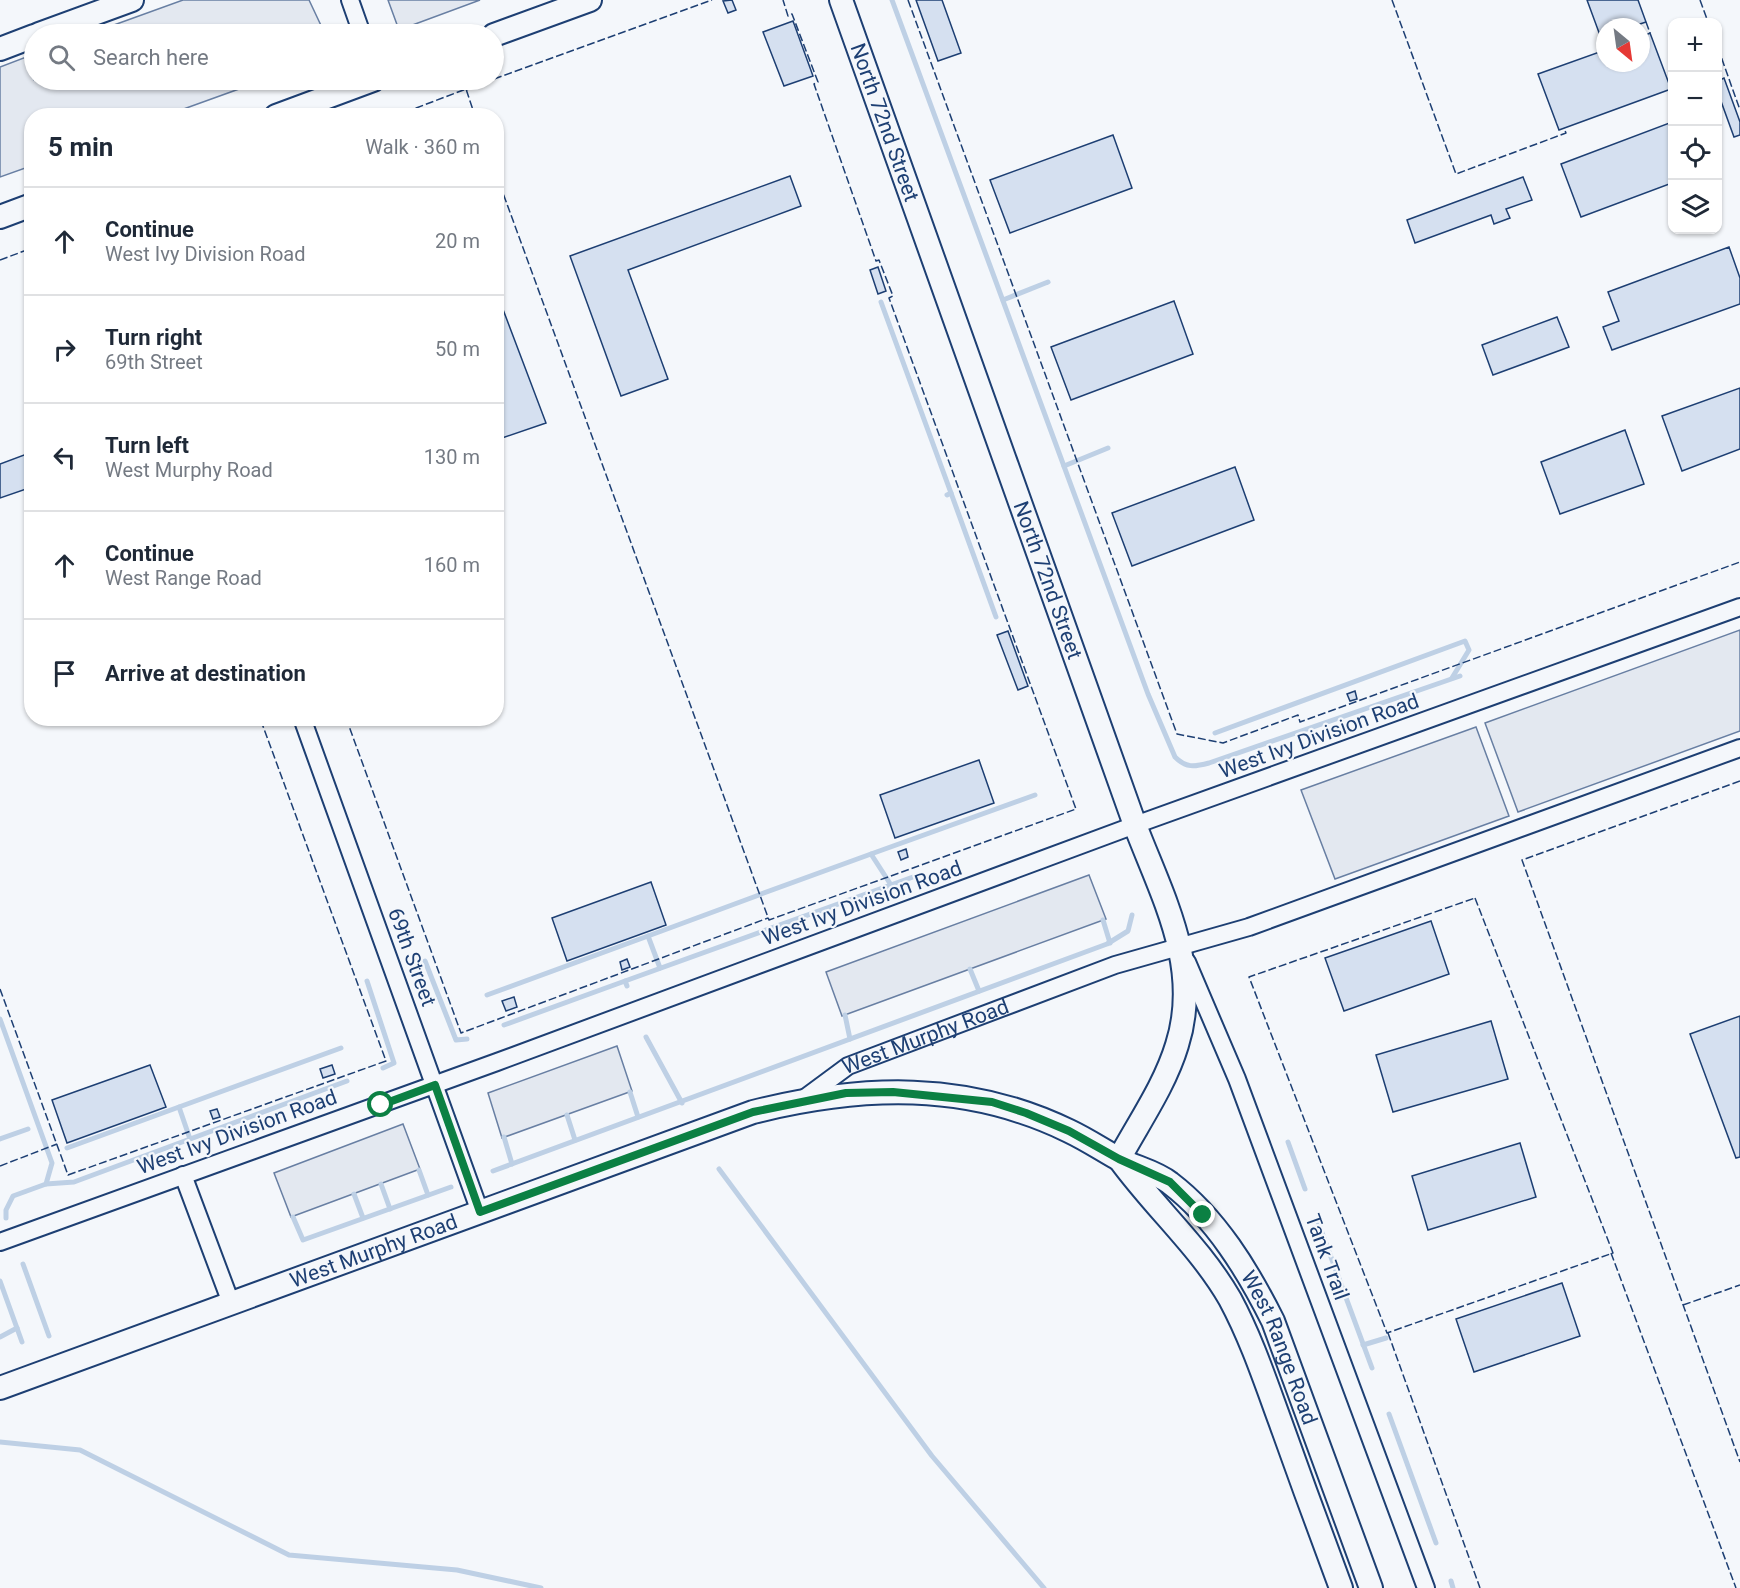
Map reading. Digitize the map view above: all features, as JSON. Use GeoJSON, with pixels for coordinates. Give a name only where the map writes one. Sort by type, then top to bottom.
{"type":"FeatureCollection","features":[{"type":"Feature","properties":{"kind":"street"},"geometry":{"type":"LineString","coordinates":[[66,24],[132,0]]}},
{"type":"Feature","properties":{"kind":"street"},"geometry":{"type":"LineString","coordinates":[[350,0],[358,24]]}},
{"type":"Feature","properties":{"kind":"street"},"geometry":{"type":"LineString","coordinates":[[504,31],[591,0]]}},
{"type":"Feature","properties":{"kind":"street","name":"North 72nd Street"},"geometry":{"type":"LineString","coordinates":[[841,0],[1135,825],[1180,945],[1186,983],[1177,1045],[1163,1077],[1119,1159]]}},
{"type":"Feature","properties":{"kind":"street"},"geometry":{"type":"LineString","coordinates":[[0,49],[24,40]]}},
{"type":"Feature","properties":{"kind":"street"},"geometry":{"type":"LineString","coordinates":[[298,108],[346,90]]}},
{"type":"Feature","properties":{"kind":"street"},"geometry":{"type":"LineString","coordinates":[[0,217],[24,208]]}},
{"type":"Feature","properties":{"kind":"street","name":"West Ivy Division Road"},"geometry":{"type":"LineString","coordinates":[[0,1242],[435,1085],[1135,825],[1740,607]]}},
{"type":"Feature","properties":{"kind":"street","name":"69th Street"},"geometry":{"type":"LineString","coordinates":[[305,726],[480,1212]]}},
{"type":"Feature","properties":{"kind":"street","name":"West Murphy Road"},"geometry":{"type":"LineString","coordinates":[[0,1388],[753,1112],[801,1100],[848,1066],[1115,965],[1249,927],[1740,748]]}},
{"type":"Feature","properties":{"kind":"street","name":"Tank Trail"},"geometry":{"type":"LineString","coordinates":[[1180,945],[1237,1079],[1426,1588]]}},
{"type":"Feature","properties":{"kind":"street","name":"West Range Road"},"geometry":{"type":"LineString","coordinates":[[801,1100],[846,1093],[893,1092],[992,1102],[1069,1131],[1119,1159],[1170,1182],[1231,1248],[1255,1285],[1288,1360],[1371,1588]]}},
{"type":"Feature","properties":{"kind":"street","name":"West Range Road"},"geometry":{"type":"LineString","coordinates":[[1119,1159],[1148,1198],[1176,1226],[1202,1258],[1229,1298],[1262,1371],[1341,1588]]}},
{"type":"Feature","properties":{"kind":"street"},"geometry":{"type":"LineString","coordinates":[[183,1175],[231,1303]]}},
{"type":"Feature","properties":{"kind":"shaded area"},"geometry":{"type":"Polygon","coordinates":[[[183,0],[309,0],[320,24],[117,24],[183,0]]]}},
{"type":"Feature","properties":{"kind":"shaded area"},"geometry":{"type":"Polygon","coordinates":[[[388,0],[480,0],[415,24],[397,24],[388,0]]]}},
{"type":"Feature","properties":{"kind":"shaded area"},"geometry":{"type":"Polygon","coordinates":[[[24,58],[24,90],[236,90],[186,108],[24,108],[24,168],[0,177],[0,67],[24,58]]]}},
{"type":"Feature","properties":{"kind":"shaded area"},"geometry":{"type":"Polygon","coordinates":[[[1740,630],[1740,731],[1518,812],[1485,723],[1740,630]]]}},
{"type":"Feature","properties":{"kind":"shaded area"},"geometry":{"type":"Polygon","coordinates":[[[1476,727],[1509,816],[1335,879],[1301,790],[1476,727]]]}},
{"type":"Feature","properties":{"kind":"shaded area"},"geometry":{"type":"Polygon","coordinates":[[[1089,875],[1106,919],[842,1016],[826,972],[1089,875]]]}},
{"type":"Feature","properties":{"kind":"shaded area"},"geometry":{"type":"Polygon","coordinates":[[[617,1046],[632,1091],[502,1138],[488,1093],[617,1046]]]}},
{"type":"Feature","properties":{"kind":"shaded area"},"geometry":{"type":"Polygon","coordinates":[[[403,1124],[420,1169],[291,1217],[274,1173],[403,1124]]]}},
{"type":"Feature","properties":{"kind":"building"},"geometry":{"type":"Polygon","coordinates":[[[732,0],[736,10],[728,13],[723,1],[732,0]]]}},
{"type":"Feature","properties":{"kind":"building"},"geometry":{"type":"Polygon","coordinates":[[[916,0],[942,0],[961,53],[938,61],[916,0]]]}},
{"type":"Feature","properties":{"kind":"building"},"geometry":{"type":"Polygon","coordinates":[[[1587,0],[1638,0],[1645,18],[1596,18],[1596,24],[1587,0]]]}},
{"type":"Feature","properties":{"kind":"building"},"geometry":{"type":"Polygon","coordinates":[[[793,21],[813,76],[784,86],[763,32],[793,21]]]}},
{"type":"Feature","properties":{"kind":"building"},"geometry":{"type":"Polygon","coordinates":[[[1650,33],[1668,81],[1668,90],[1559,130],[1538,74],[1596,53],[1596,72],[1650,72],[1650,33]]]}},
{"type":"Feature","properties":{"kind":"building"},"geometry":{"type":"Polygon","coordinates":[[[1724,78],[1740,122],[1740,135],[1734,137],[1722,104],[1722,79],[1724,78]]]}},
{"type":"Feature","properties":{"kind":"building"},"geometry":{"type":"Polygon","coordinates":[[[1668,124],[1668,184],[1581,217],[1561,164],[1668,124]]]}},
{"type":"Feature","properties":{"kind":"building"},"geometry":{"type":"Polygon","coordinates":[[[1113,135],[1132,188],[1010,233],[990,180],[1113,135]]]}},
{"type":"Feature","properties":{"kind":"building"},"geometry":{"type":"Polygon","coordinates":[[[790,176],[801,206],[628,270],[668,379],[621,396],[570,256],[790,176]]]}},
{"type":"Feature","properties":{"kind":"building"},"geometry":{"type":"Polygon","coordinates":[[[1523,177],[1532,200],[1506,209],[1510,218],[1494,224],[1491,215],[1415,243],[1407,220],[1523,177]]]}},
{"type":"Feature","properties":{"kind":"building"},"geometry":{"type":"Polygon","coordinates":[[[1729,247],[1740,278],[1740,304],[1612,350],[1603,327],[1619,321],[1608,292],[1729,247]]]}},
{"type":"Feature","properties":{"kind":"building"},"geometry":{"type":"Polygon","coordinates":[[[878,267],[886,291],[878,294],[870,270],[878,267]]]}},
{"type":"Feature","properties":{"kind":"building"},"geometry":{"type":"Polygon","coordinates":[[[1174,301],[1193,354],[1071,400],[1051,347],[1174,301]]]}},
{"type":"Feature","properties":{"kind":"building"},"geometry":{"type":"Polygon","coordinates":[[[504,312],[546,423],[504,437],[504,312]]]}},
{"type":"Feature","properties":{"kind":"building"},"geometry":{"type":"Polygon","coordinates":[[[1557,317],[1569,347],[1493,375],[1482,345],[1557,317]]]}},
{"type":"Feature","properties":{"kind":"building"},"geometry":{"type":"Polygon","coordinates":[[[1740,388],[1740,449],[1682,471],[1662,416],[1740,388]]]}},
{"type":"Feature","properties":{"kind":"building"},"geometry":{"type":"Polygon","coordinates":[[[1625,430],[1644,484],[1560,514],[1541,462],[1625,430]]]}},
{"type":"Feature","properties":{"kind":"building"},"geometry":{"type":"Polygon","coordinates":[[[24,455],[24,490],[0,498],[0,464],[24,455]]]}},
{"type":"Feature","properties":{"kind":"building"},"geometry":{"type":"Polygon","coordinates":[[[1235,467],[1254,520],[1132,566],[1112,513],[1235,467]]]}},
{"type":"Feature","properties":{"kind":"building"},"geometry":{"type":"Polygon","coordinates":[[[1008,631],[1028,686],[1018,690],[997,635],[1008,631]]]}},
{"type":"Feature","properties":{"kind":"building"},"geometry":{"type":"Polygon","coordinates":[[[1355,691],[1357,699],[1350,701],[1347,694],[1355,691]]]}},
{"type":"Feature","properties":{"kind":"building"},"geometry":{"type":"Polygon","coordinates":[[[979,760],[994,803],[895,838],[880,795],[979,760]]]}},
{"type":"Feature","properties":{"kind":"building"},"geometry":{"type":"Polygon","coordinates":[[[906,849],[908,857],[901,860],[898,852],[906,849]]]}},
{"type":"Feature","properties":{"kind":"building"},"geometry":{"type":"Polygon","coordinates":[[[651,882],[666,925],[567,961],[552,918],[651,882]]]}},
{"type":"Feature","properties":{"kind":"building"},"geometry":{"type":"Polygon","coordinates":[[[1431,921],[1449,974],[1344,1011],[1325,958],[1431,921]]]}},
{"type":"Feature","properties":{"kind":"building"},"geometry":{"type":"Polygon","coordinates":[[[627,959],[630,967],[622,970],[620,962],[627,959]]]}},
{"type":"Feature","properties":{"kind":"building"},"geometry":{"type":"Polygon","coordinates":[[[514,997],[517,1007],[506,1011],[502,1001],[514,997]]]}},
{"type":"Feature","properties":{"kind":"building"},"geometry":{"type":"Polygon","coordinates":[[[1740,1016],[1740,1157],[1736,1158],[1690,1034],[1740,1016]]]}},
{"type":"Feature","properties":{"kind":"building"},"geometry":{"type":"Polygon","coordinates":[[[1491,1021],[1508,1079],[1393,1112],[1376,1055],[1491,1021]]]}},
{"type":"Feature","properties":{"kind":"building"},"geometry":{"type":"Polygon","coordinates":[[[150,1065],[166,1107],[67,1143],[52,1100],[150,1065]]]}},
{"type":"Feature","properties":{"kind":"building"},"geometry":{"type":"Polygon","coordinates":[[[332,1065],[335,1074],[323,1078],[320,1069],[332,1065]]]}},
{"type":"Feature","properties":{"kind":"building"},"geometry":{"type":"Polygon","coordinates":[[[217,1109],[220,1117],[213,1119],[210,1111],[217,1109]]]}},
{"type":"Feature","properties":{"kind":"building"},"geometry":{"type":"Polygon","coordinates":[[[1520,1143],[1536,1197],[1428,1230],[1412,1176],[1520,1143]]]}},
{"type":"Feature","properties":{"kind":"building"},"geometry":{"type":"Polygon","coordinates":[[[1562,1283],[1580,1336],[1474,1372],[1456,1319],[1562,1283]]]}},
{"type":"Feature","properties":{"kind":"waterway"},"geometry":{"type":"LineString","coordinates":[[892,0],[1148,694],[1175,757],[1190,766],[1209,763],[1460,676]]}},
{"type":"Feature","properties":{"kind":"waterway"},"geometry":{"type":"LineString","coordinates":[[1003,300],[1048,282]]}},
{"type":"Feature","properties":{"kind":"waterway"},"geometry":{"type":"LineString","coordinates":[[881,302],[951,493]]}},
{"type":"Feature","properties":{"kind":"waterway"},"geometry":{"type":"LineString","coordinates":[[1064,466],[1108,448]]}},
{"type":"Feature","properties":{"kind":"waterway"},"geometry":{"type":"LineString","coordinates":[[947,495],[951,493],[996,617]]}},
{"type":"Feature","properties":{"kind":"waterway"},"geometry":{"type":"LineString","coordinates":[[1215,733],[1465,641],[1469,650],[1452,678]]}},
{"type":"Feature","properties":{"kind":"waterway"},"geometry":{"type":"LineString","coordinates":[[891,885],[871,854],[1035,795]]}},
{"type":"Feature","properties":{"kind":"waterway"},"geometry":{"type":"LineString","coordinates":[[761,894],[871,854]]}},
{"type":"Feature","properties":{"kind":"waterway"},"geometry":{"type":"LineString","coordinates":[[625,981],[913,877]]}},
{"type":"Feature","properties":{"kind":"waterway"},"geometry":{"type":"LineString","coordinates":[[660,968],[648,936],[759,895]]}},
{"type":"Feature","properties":{"kind":"waterway"},"geometry":{"type":"LineString","coordinates":[[493,1171],[1107,944],[1128,931],[1132,915]]}},
{"type":"Feature","properties":{"kind":"waterway"},"geometry":{"type":"LineString","coordinates":[[1103,920],[1110,943]]}},
{"type":"Feature","properties":{"kind":"waterway"},"geometry":{"type":"LineString","coordinates":[[487,995],[648,936]]}},
{"type":"Feature","properties":{"kind":"waterway"},"geometry":{"type":"LineString","coordinates":[[425,961],[456,1040],[467,1039]]}},
{"type":"Feature","properties":{"kind":"waterway"},"geometry":{"type":"LineString","coordinates":[[970,969],[979,991]]}},
{"type":"Feature","properties":{"kind":"waterway"},"geometry":{"type":"LineString","coordinates":[[367,981],[394,1063],[383,1068]]}},
{"type":"Feature","properties":{"kind":"waterway"},"geometry":{"type":"LineString","coordinates":[[504,1025],[625,981],[627,986]]}},
{"type":"Feature","properties":{"kind":"waterway"},"geometry":{"type":"LineString","coordinates":[[845,1015],[850,1039]]}},
{"type":"Feature","properties":{"kind":"waterway"},"geometry":{"type":"LineString","coordinates":[[0,1019],[52,1163],[46,1184],[13,1196],[6,1210],[6,1218]]}},
{"type":"Feature","properties":{"kind":"waterway"},"geometry":{"type":"LineString","coordinates":[[646,1037],[682,1103]]}},
{"type":"Feature","properties":{"kind":"waterway"},"geometry":{"type":"LineString","coordinates":[[190,1139],[179,1107],[341,1048]]}},
{"type":"Feature","properties":{"kind":"waterway"},"geometry":{"type":"LineString","coordinates":[[46,1184],[74,1182],[347,1081]]}},
{"type":"Feature","properties":{"kind":"waterway"},"geometry":{"type":"LineString","coordinates":[[630,1092],[638,1117]]}},
{"type":"Feature","properties":{"kind":"waterway"},"geometry":{"type":"LineString","coordinates":[[67,1148],[179,1107]]}},
{"type":"Feature","properties":{"kind":"waterway"},"geometry":{"type":"LineString","coordinates":[[567,1115],[575,1140]]}},
{"type":"Feature","properties":{"kind":"waterway"},"geometry":{"type":"LineString","coordinates":[[0,1139],[28,1129]]}},
{"type":"Feature","properties":{"kind":"waterway"},"geometry":{"type":"LineString","coordinates":[[504,1137],[512,1164]]}},
{"type":"Feature","properties":{"kind":"waterway"},"geometry":{"type":"LineString","coordinates":[[1288,1142],[1305,1189]]}},
{"type":"Feature","properties":{"kind":"waterway"},"geometry":{"type":"LineString","coordinates":[[719,1169],[932,1456],[1044,1588]]}},
{"type":"Feature","properties":{"kind":"waterway"},"geometry":{"type":"LineString","coordinates":[[419,1170],[428,1195]]}},
{"type":"Feature","properties":{"kind":"waterway"},"geometry":{"type":"LineString","coordinates":[[381,1184],[390,1209]]}},
{"type":"Feature","properties":{"kind":"waterway"},"geometry":{"type":"LineString","coordinates":[[293,1217],[303,1240],[451,1187]]}},
{"type":"Feature","properties":{"kind":"waterway"},"geometry":{"type":"LineString","coordinates":[[354,1194],[363,1218]]}},
{"type":"Feature","properties":{"kind":"waterway"},"geometry":{"type":"LineString","coordinates":[[1318,1222],[1372,1368]]}},
{"type":"Feature","properties":{"kind":"waterway"},"geometry":{"type":"LineString","coordinates":[[23,1264],[49,1336]]}},
{"type":"Feature","properties":{"kind":"waterway"},"geometry":{"type":"LineString","coordinates":[[0,1281],[22,1342]]}},
{"type":"Feature","properties":{"kind":"waterway"},"geometry":{"type":"LineString","coordinates":[[0,1337],[17,1328]]}},
{"type":"Feature","properties":{"kind":"waterway"},"geometry":{"type":"LineString","coordinates":[[1363,1345],[1386,1338]]}},
{"type":"Feature","properties":{"kind":"waterway"},"geometry":{"type":"LineString","coordinates":[[1389,1414],[1436,1543]]}},
{"type":"Feature","properties":{"kind":"waterway"},"geometry":{"type":"LineString","coordinates":[[0,1442],[80,1450],[289,1555],[457,1570],[541,1588]]}},
{"type":"Feature","properties":{"kind":"waterway"},"geometry":{"type":"LineString","coordinates":[[1451,1581],[1453,1588]]}},
{"type":"Feature","properties":{"kind":"fence"},"geometry":{"type":"LineString","coordinates":[[504,75],[712,0]]}},
{"type":"Feature","properties":{"kind":"fence"},"geometry":{"type":"LineString","coordinates":[[504,196],[769,920],[1076,809],[889,298],[893,296],[879,260],[876,261],[814,84],[818,82],[792,14],[788,16],[783,0]]}},
{"type":"Feature","properties":{"kind":"fence"},"geometry":{"type":"LineString","coordinates":[[908,0],[1177,734],[1223,743],[1298,715],[1300,722],[1740,562]]}},
{"type":"Feature","properties":{"kind":"fence"},"geometry":{"type":"LineString","coordinates":[[1392,0],[1456,174],[1566,133],[1564,128]]}},
{"type":"Feature","properties":{"kind":"fence"},"geometry":{"type":"LineString","coordinates":[[1700,0],[1707,18]]}},
{"type":"Feature","properties":{"kind":"fence"},"geometry":{"type":"LineString","coordinates":[[1722,59],[1740,110]]}},
{"type":"Feature","properties":{"kind":"fence"},"geometry":{"type":"LineString","coordinates":[[416,108],[463,90]]}},
{"type":"Feature","properties":{"kind":"fence"},"geometry":{"type":"LineString","coordinates":[[466,90],[472,108]]}},
{"type":"Feature","properties":{"kind":"fence"},"geometry":{"type":"LineString","coordinates":[[0,260],[24,251]]}},
{"type":"Feature","properties":{"kind":"fence"},"geometry":{"type":"LineString","coordinates":[[0,989],[68,1175],[386,1061],[263,726]]}},
{"type":"Feature","properties":{"kind":"fence"},"geometry":{"type":"LineString","coordinates":[[349,726],[461,1033],[768,918]]}},
{"type":"Feature","properties":{"kind":"fence"},"geometry":{"type":"LineString","coordinates":[[1740,781],[1522,860],[1740,1462]]}},
{"type":"Feature","properties":{"kind":"fence"},"geometry":{"type":"LineString","coordinates":[[1475,898],[1613,1253],[1387,1333],[1249,977],[1475,898]]}},
{"type":"Feature","properties":{"kind":"fence"},"geometry":{"type":"LineString","coordinates":[[0,1166],[57,1144]]}},
{"type":"Feature","properties":{"kind":"fence"},"geometry":{"type":"LineString","coordinates":[[1611,1253],[1736,1588]]}},
{"type":"Feature","properties":{"kind":"fence"},"geometry":{"type":"LineString","coordinates":[[1683,1305],[1740,1285]]}},
{"type":"Feature","properties":{"kind":"fence"},"geometry":{"type":"LineString","coordinates":[[1388,1333],[1480,1588]]}},
{"type":"Feature","properties":{"kind":"route"},"geometry":{"type":"LineString","coordinates":[[381,1105],[435,1085],[480,1212],[753,1112],[801,1100],[846,1093],[893,1092],[937,1094],[992,1102],[1026,1113],[1069,1131],[1119,1159],[1170,1182],[1203,1215]]}}]}
